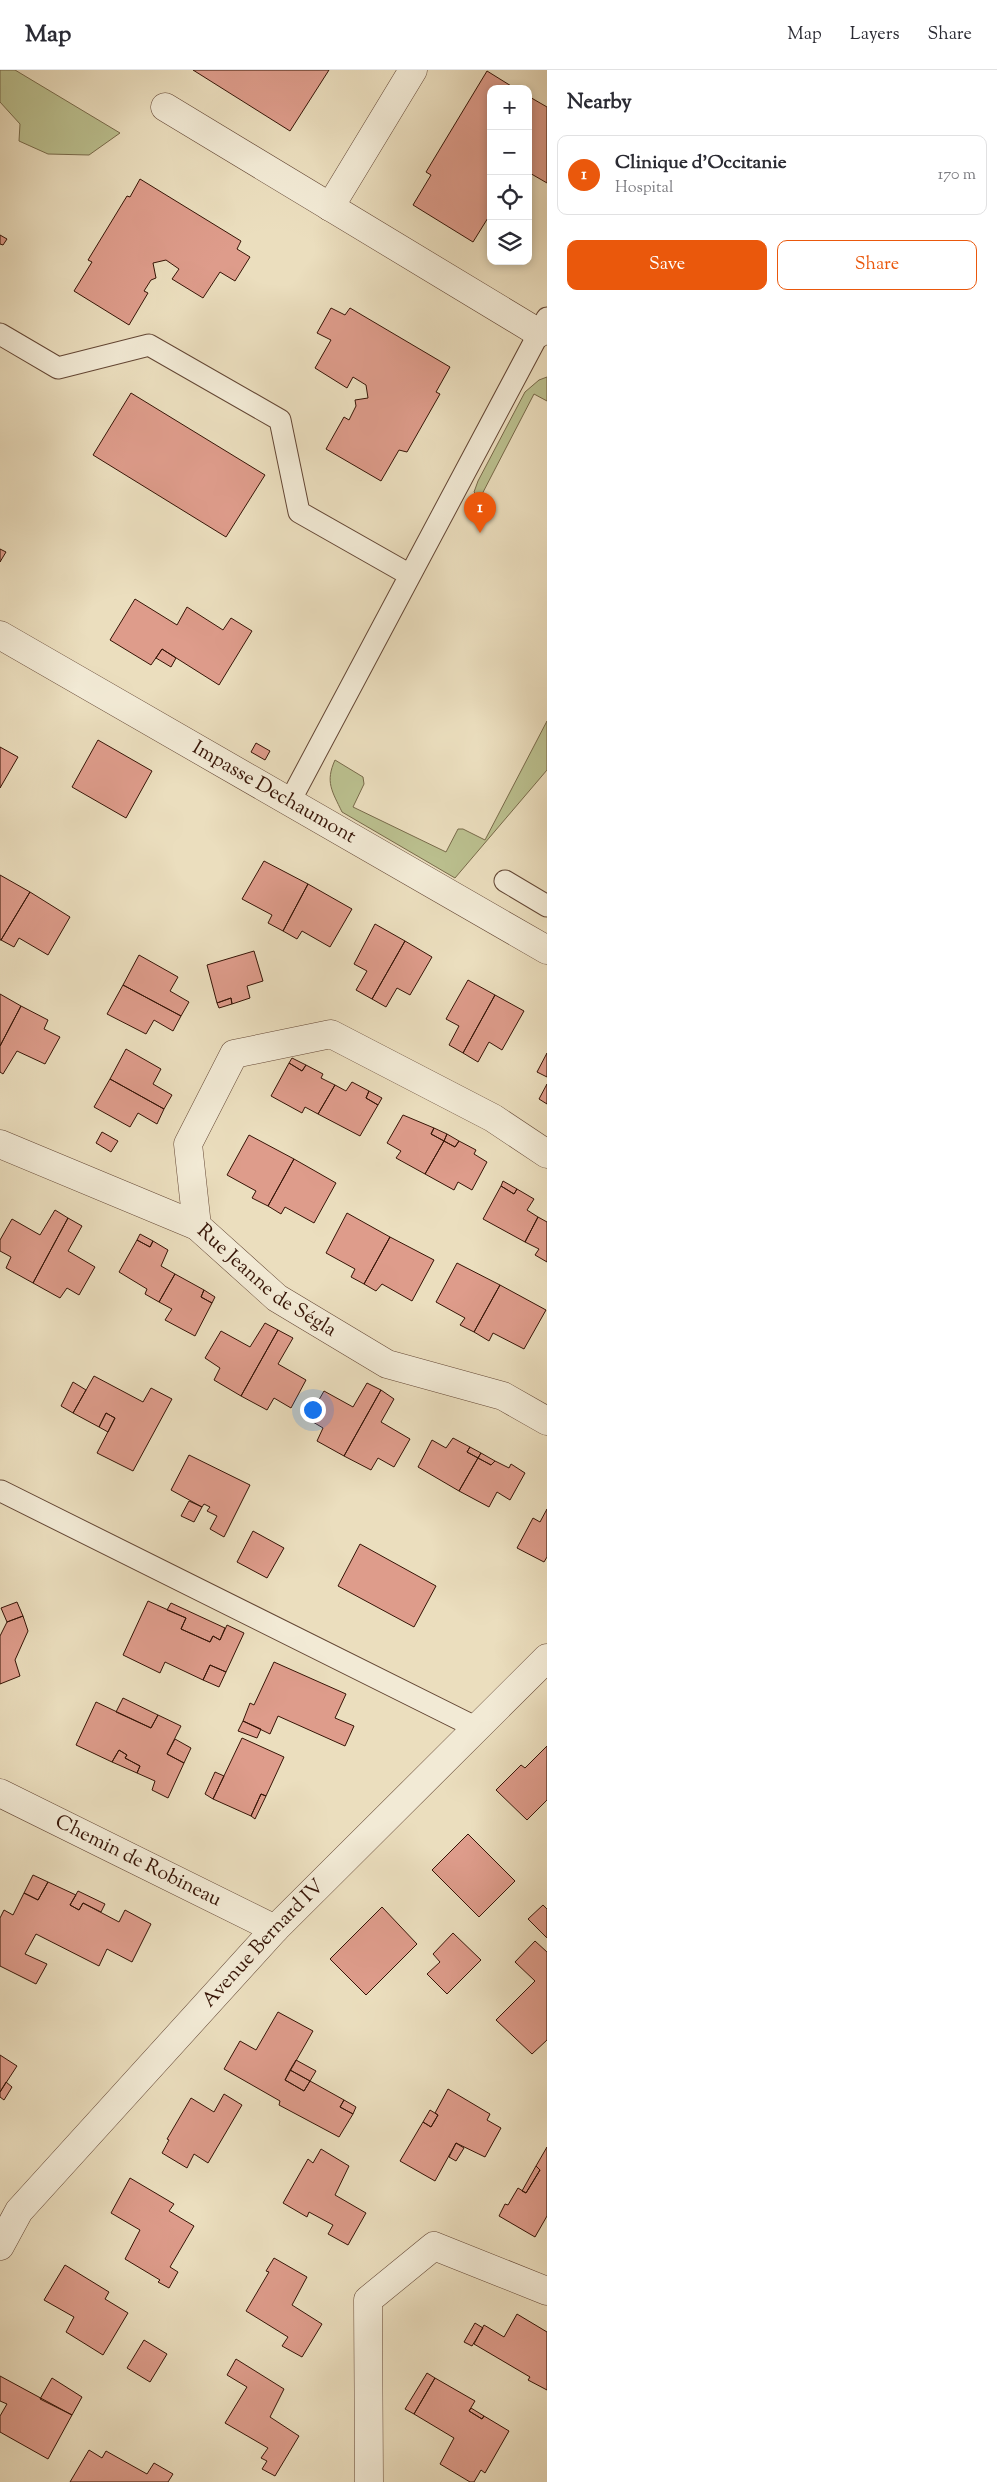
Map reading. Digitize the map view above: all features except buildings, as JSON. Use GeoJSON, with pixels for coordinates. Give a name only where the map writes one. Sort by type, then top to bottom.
{"type":"FeatureCollection","features":[{"type":"Feature","properties":{"kind":"street"},"geometry":{"type":"LineString","coordinates":[[330,207],[413,70]]}},
{"type":"Feature","properties":{"kind":"street"},"geometry":{"type":"LineString","coordinates":[[165,107],[330,207],[543,325]]}},
{"type":"Feature","properties":{"kind":"street","name":"Impasse Dechaumont"},"geometry":{"type":"LineString","coordinates":[[0,635],[547,950]]}},
{"type":"Feature","properties":{"kind":"street","name":"Rue Jeanne de Ségla"},"geometry":{"type":"LineString","coordinates":[[547,1154],[493,1118],[331,1034],[234,1054],[188,1144],[197,1226],[278,1298],[387,1364],[503,1396],[547,1421]]}},
{"type":"Feature","properties":{"kind":"street"},"geometry":{"type":"LineString","coordinates":[[0,1144],[197,1226]]}},
{"type":"Feature","properties":{"kind":"street","name":"Avenue Bernard IV"},"geometry":{"type":"LineString","coordinates":[[0,2246],[19,2211],[275,1929],[475,1727],[543,1670]]}},
{"type":"Feature","properties":{"kind":"street","name":"Chemin de Robineau"},"geometry":{"type":"LineString","coordinates":[[1,1796],[275,1929]]}},
{"type":"Feature","properties":{"kind":"street"},"geometry":{"type":"LineString","coordinates":[[369,2482],[368,2300],[434,2246],[547,2291]]}},
{"type":"Feature","properties":{"kind":"lane"},"geometry":{"type":"LineString","coordinates":[[290,801],[543,325]]}},
{"type":"Feature","properties":{"kind":"lane"},"geometry":{"type":"LineString","coordinates":[[0,334],[58,368],[149,345],[280,420],[299,512],[410,575]]}},
{"type":"Feature","properties":{"kind":"lane"},"geometry":{"type":"LineString","coordinates":[[505,881],[547,906]]}},
{"type":"Feature","properties":{"kind":"lane"},"geometry":{"type":"LineString","coordinates":[[2,1491],[475,1727]]}},
{"type":"Feature","properties":{"kind":"green space"},"geometry":{"type":"Polygon","coordinates":[[[0,70],[15,70],[120,133],[89,155],[48,154],[19,141],[20,124],[0,102],[0,70]]]}},
{"type":"Feature","properties":{"kind":"green space"},"geometry":{"type":"Polygon","coordinates":[[[547,377],[547,401],[534,394],[480,498],[474,492],[478,481],[525,392],[539,380],[547,377]]]}},
{"type":"Feature","properties":{"kind":"green space"},"geometry":{"type":"Polygon","coordinates":[[[547,721],[547,770],[455,878],[342,812],[331,786],[330,774],[335,760],[363,777],[364,784],[353,807],[446,852],[458,829],[463,829],[485,840],[547,721]]]}},
{"type":"Feature","properties":{"kind":"place","name":"Clinique d'Occitanie"},"geometry":{"type":"Point","coordinates":[480,533]}}]}
